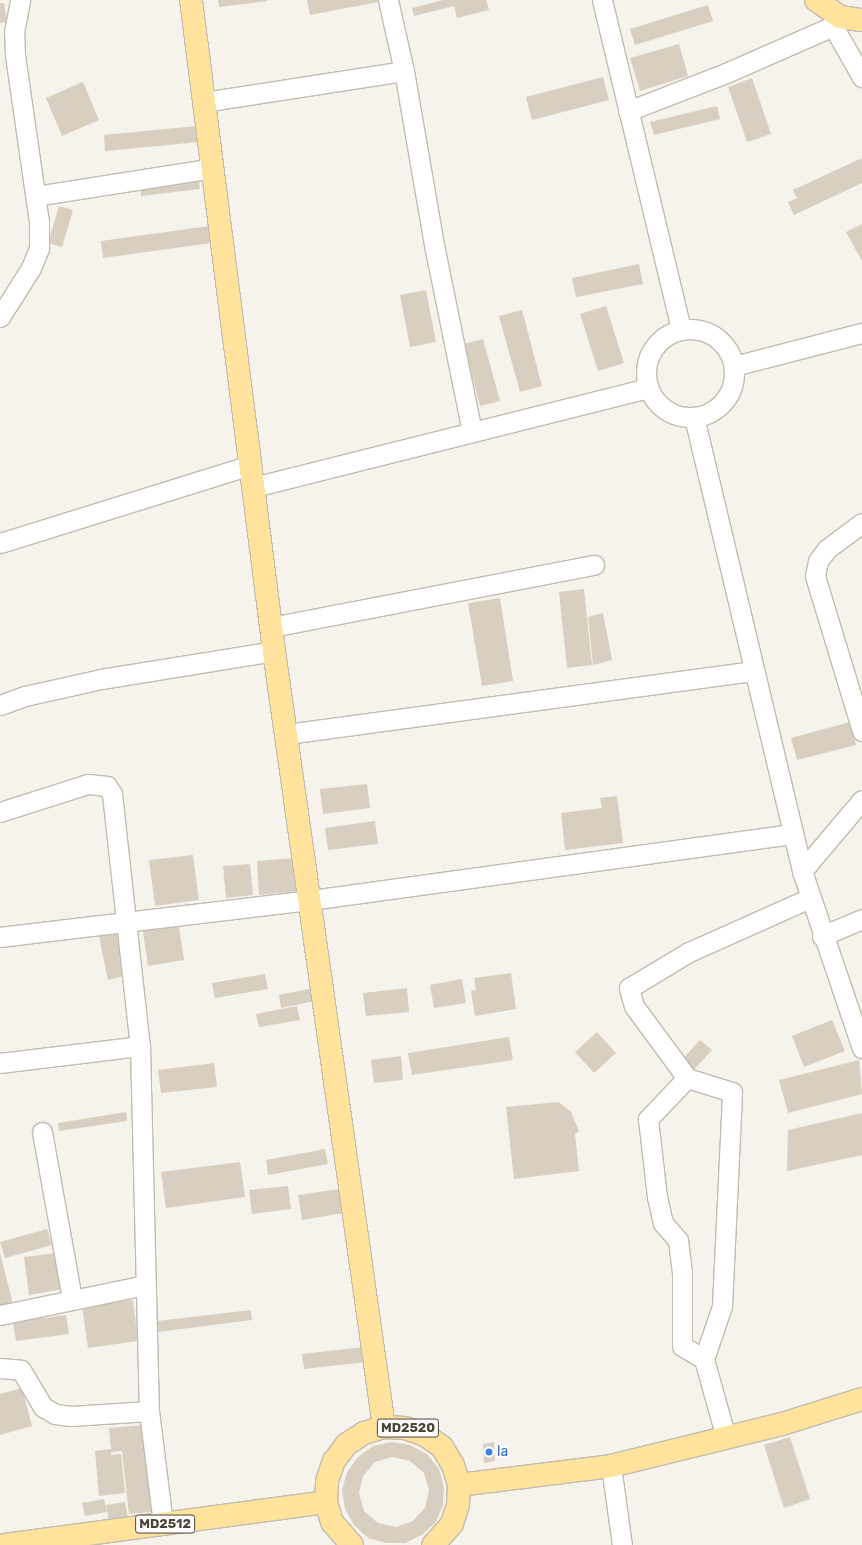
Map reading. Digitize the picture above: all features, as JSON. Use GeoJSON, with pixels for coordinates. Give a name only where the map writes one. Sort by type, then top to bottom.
{"type":"FeatureCollection","features":[{"type":"Feature","properties":{"kind":"main road","name":"MD2520"},"geometry":{"type":"LineString","coordinates":[[191,0],[274,651],[287,734],[384,1427]]}},
{"type":"Feature","properties":{"kind":"main road"},"geometry":{"type":"LineString","coordinates":[[816,0],[836,21],[862,20]]}},
{"type":"Feature","properties":{"kind":"main road"},"geometry":{"type":"LineString","coordinates":[[459,1485],[611,1466],[726,1438],[862,1399]]}},
{"type":"Feature","properties":{"kind":"main road","name":"MD2520"},"geometry":{"type":"LineString","coordinates":[[352,1545],[332,1522],[326,1502],[327,1480],[334,1461],[353,1441],[364,1433],[384,1427],[405,1428],[431,1439],[442,1448],[453,1465],[459,1485],[458,1505],[452,1524],[433,1545]]}},
{"type":"Feature","properties":{"kind":"main road","name":"MD2512"},"geometry":{"type":"LineString","coordinates":[[4,1545],[70,1541],[163,1524],[326,1502]]}},
{"type":"Feature","properties":{"kind":"street"},"geometry":{"type":"LineString","coordinates":[[0,316],[31,268],[39,248],[36,196],[15,55],[14,32],[20,0]]}},
{"type":"Feature","properties":{"kind":"street"},"geometry":{"type":"LineString","coordinates":[[388,0],[404,71],[434,246],[472,432]]}},
{"type":"Feature","properties":{"kind":"street"},"geometry":{"type":"LineString","coordinates":[[602,0],[680,330]]}},
{"type":"Feature","properties":{"kind":"street"},"geometry":{"type":"LineString","coordinates":[[628,111],[726,73],[836,21],[862,77]]}},
{"type":"Feature","properties":{"kind":"street"},"geometry":{"type":"LineString","coordinates":[[204,102],[404,71]]}},
{"type":"Feature","properties":{"kind":"street"},"geometry":{"type":"LineString","coordinates":[[36,196],[212,168]]}},
{"type":"Feature","properties":{"kind":"street"},"geometry":{"type":"LineString","coordinates":[[680,330],[709,333],[730,353],[734,366],[734,381],[720,406],[694,417],[680,416],[666,410],[655,401],[649,388],[646,373],[656,346],[680,330]]}},
{"type":"Feature","properties":{"kind":"street"},"geometry":{"type":"LineString","coordinates":[[734,366],[862,333]]}},
{"type":"Feature","properties":{"kind":"street"},"geometry":{"type":"LineString","coordinates":[[254,487],[649,388]]}},
{"type":"Feature","properties":{"kind":"street"},"geometry":{"type":"LineString","coordinates":[[694,417],[802,872],[822,936],[862,1048]]}},
{"type":"Feature","properties":{"kind":"street"},"geometry":{"type":"LineString","coordinates":[[0,542],[251,465]]}},
{"type":"Feature","properties":{"kind":"street"},"geometry":{"type":"LineString","coordinates":[[862,523],[827,549],[818,561],[815,576],[862,731]]}},
{"type":"Feature","properties":{"kind":"street"},"geometry":{"type":"LineString","coordinates":[[271,627],[594,565]]}},
{"type":"Feature","properties":{"kind":"street"},"geometry":{"type":"LineString","coordinates":[[0,706],[25,696],[101,679],[274,651]]}},
{"type":"Feature","properties":{"kind":"street"},"geometry":{"type":"LineString","coordinates":[[287,734],[754,672]]}},
{"type":"Feature","properties":{"kind":"street"},"geometry":{"type":"LineString","coordinates":[[0,812],[88,784],[107,786],[112,794],[128,922],[140,1046],[149,1411],[163,1524]]}},
{"type":"Feature","properties":{"kind":"street"},"geometry":{"type":"LineString","coordinates":[[802,872],[862,800]]}},
{"type":"Feature","properties":{"kind":"street"},"geometry":{"type":"LineString","coordinates":[[0,937],[310,900],[794,834]]}},
{"type":"Feature","properties":{"kind":"street"},"geometry":{"type":"LineString","coordinates":[[726,1438],[704,1359],[722,1306],[734,1101],[732,1092],[687,1078],[634,1006],[629,988],[689,952],[810,898]]}},
{"type":"Feature","properties":{"kind":"street"},"geometry":{"type":"LineString","coordinates":[[822,936],[862,919]]}},
{"type":"Feature","properties":{"kind":"street"},"geometry":{"type":"LineString","coordinates":[[0,1063],[140,1046]]}},
{"type":"Feature","properties":{"kind":"street"},"geometry":{"type":"LineString","coordinates":[[687,1078],[648,1119],[660,1210],[664,1223],[678,1240],[682,1272],[682,1346],[704,1359]]}},
{"type":"Feature","properties":{"kind":"street"},"geometry":{"type":"LineString","coordinates":[[42,1132],[72,1299]]}},
{"type":"Feature","properties":{"kind":"street"},"geometry":{"type":"LineString","coordinates":[[0,1315],[145,1285]]}},
{"type":"Feature","properties":{"kind":"street"},"geometry":{"type":"LineString","coordinates":[[0,1368],[21,1370],[43,1407],[55,1414],[71,1416],[149,1411]]}},
{"type":"Feature","properties":{"kind":"street"},"geometry":{"type":"LineString","coordinates":[[611,1466],[622,1545]]}},
{"type":"Feature","properties":{"kind":"building"},"geometry":{"type":"Polygon","coordinates":[[[218,0],[267,0],[267,1],[219,7],[218,0]]]}},
{"type":"Feature","properties":{"kind":"building"},"geometry":{"type":"Polygon","coordinates":[[[307,0],[384,0],[384,1],[310,15],[307,0]]]}},
{"type":"Feature","properties":{"kind":"building"},"geometry":{"type":"Polygon","coordinates":[[[443,0],[486,0],[489,10],[457,18],[454,6],[414,16],[412,8],[443,0]]]}},
{"type":"Feature","properties":{"kind":"building"},"geometry":{"type":"Polygon","coordinates":[[[0,3],[4,3],[7,22],[0,23],[0,3]]]}},
{"type":"Feature","properties":{"kind":"building"},"geometry":{"type":"Polygon","coordinates":[[[708,5],[713,21],[635,45],[630,29],[708,5]]]}},
{"type":"Feature","properties":{"kind":"building"},"geometry":{"type":"Polygon","coordinates":[[[679,44],[688,76],[640,91],[630,58],[679,44]]]}},
{"type":"Feature","properties":{"kind":"building"},"geometry":{"type":"Polygon","coordinates":[[[603,77],[609,100],[532,120],[526,97],[603,77]]]}},
{"type":"Feature","properties":{"kind":"building"},"geometry":{"type":"Polygon","coordinates":[[[752,78],[771,134],[747,142],[728,87],[752,78]]]}},
{"type":"Feature","properties":{"kind":"building"},"geometry":{"type":"Polygon","coordinates":[[[83,82],[99,120],[62,136],[46,98],[83,82]]]}},
{"type":"Feature","properties":{"kind":"building"},"geometry":{"type":"Polygon","coordinates":[[[717,106],[720,119],[654,135],[650,122],[717,106]]]}},
{"type":"Feature","properties":{"kind":"building"},"geometry":{"type":"Polygon","coordinates":[[[197,126],[199,142],[105,151],[104,135],[197,126]]]}},
{"type":"Feature","properties":{"kind":"building"},"geometry":{"type":"Polygon","coordinates":[[[862,158],[862,183],[794,215],[788,202],[797,198],[793,190],[862,158]]]}},
{"type":"Feature","properties":{"kind":"building"},"geometry":{"type":"Polygon","coordinates":[[[198,174],[200,189],[141,196],[140,182],[198,174]]]}},
{"type":"Feature","properties":{"kind":"building"},"geometry":{"type":"Polygon","coordinates":[[[59,206],[73,210],[62,247],[48,243],[59,206]]]}},
{"type":"Feature","properties":{"kind":"building"},"geometry":{"type":"Polygon","coordinates":[[[862,224],[862,261],[846,232],[862,224]]]}},
{"type":"Feature","properties":{"kind":"building"},"geometry":{"type":"Polygon","coordinates":[[[209,226],[211,243],[103,258],[101,241],[209,226]]]}},
{"type":"Feature","properties":{"kind":"building"},"geometry":{"type":"Polygon","coordinates":[[[639,264],[643,284],[576,297],[572,278],[639,264]]]}},
{"type":"Feature","properties":{"kind":"building"},"geometry":{"type":"Polygon","coordinates":[[[426,290],[436,342],[410,347],[400,295],[426,290]]]}},
{"type":"Feature","properties":{"kind":"building"},"geometry":{"type":"Polygon","coordinates":[[[606,306],[624,363],[598,371],[580,314],[606,306]]]}},
{"type":"Feature","properties":{"kind":"building"},"geometry":{"type":"Polygon","coordinates":[[[522,310],[542,386],[520,392],[499,316],[522,310]]]}},
{"type":"Feature","properties":{"kind":"building"},"geometry":{"type":"Polygon","coordinates":[[[483,339],[500,401],[480,406],[464,344],[483,339]]]}},
{"type":"Feature","properties":{"kind":"building"},"geometry":{"type":"Polygon","coordinates":[[[584,589],[592,665],[567,668],[559,592],[584,589]]]}},
{"type":"Feature","properties":{"kind":"building"},"geometry":{"type":"Polygon","coordinates":[[[500,598],[513,681],[482,686],[468,603],[500,598]]]}},
{"type":"Feature","properties":{"kind":"building"},"geometry":{"type":"Polygon","coordinates":[[[603,613],[612,660],[593,665],[588,617],[603,613]]]}},
{"type":"Feature","properties":{"kind":"building"},"geometry":{"type":"Polygon","coordinates":[[[850,722],[856,745],[797,760],[791,738],[850,722]]]}},
{"type":"Feature","properties":{"kind":"building"},"geometry":{"type":"Polygon","coordinates":[[[367,784],[370,808],[323,814],[320,789],[367,784]]]}},
{"type":"Feature","properties":{"kind":"building"},"geometry":{"type":"Polygon","coordinates":[[[617,796],[623,843],[565,850],[561,813],[602,808],[600,798],[617,796]]]}},
{"type":"Feature","properties":{"kind":"building"},"geometry":{"type":"Polygon","coordinates":[[[375,821],[378,844],[328,850],[325,828],[375,821]]]}},
{"type":"Feature","properties":{"kind":"building"},"geometry":{"type":"Polygon","coordinates":[[[193,855],[199,900],[155,906],[149,860],[193,855]]]}},
{"type":"Feature","properties":{"kind":"building"},"geometry":{"type":"Polygon","coordinates":[[[296,858],[298,891],[259,895],[257,861],[296,858]]]}},
{"type":"Feature","properties":{"kind":"building"},"geometry":{"type":"Polygon","coordinates":[[[250,864],[253,895],[226,898],[223,866],[250,864]]]}},
{"type":"Feature","properties":{"kind":"building"},"geometry":{"type":"Polygon","coordinates":[[[178,920],[184,960],[148,966],[142,925],[178,920]]]}},
{"type":"Feature","properties":{"kind":"building"},"geometry":{"type":"Polygon","coordinates":[[[120,931],[129,975],[108,980],[99,936],[120,931]]]}},
{"type":"Feature","properties":{"kind":"building"},"geometry":{"type":"Polygon","coordinates":[[[511,973],[516,1009],[475,1016],[471,991],[476,990],[474,978],[511,973]]]}},
{"type":"Feature","properties":{"kind":"building"},"geometry":{"type":"Polygon","coordinates":[[[265,974],[268,989],[215,998],[212,983],[265,974]]]}},
{"type":"Feature","properties":{"kind":"building"},"geometry":{"type":"Polygon","coordinates":[[[462,979],[466,1003],[434,1008],[430,985],[462,979]]]}},
{"type":"Feature","properties":{"kind":"building"},"geometry":{"type":"Polygon","coordinates":[[[313,988],[315,1001],[281,1008],[279,995],[313,988]]]}},
{"type":"Feature","properties":{"kind":"building"},"geometry":{"type":"Polygon","coordinates":[[[407,988],[409,1012],[366,1016],[363,993],[407,988]]]}},
{"type":"Feature","properties":{"kind":"building"},"geometry":{"type":"Polygon","coordinates":[[[297,1006],[300,1020],[259,1027],[256,1014],[297,1006]]]}},
{"type":"Feature","properties":{"kind":"building"},"geometry":{"type":"Polygon","coordinates":[[[832,1020],[845,1051],[804,1067],[792,1036],[832,1020]]]}},
{"type":"Feature","properties":{"kind":"building"},"geometry":{"type":"Polygon","coordinates":[[[597,1032],[616,1053],[594,1073],[575,1052],[597,1032]]]}},
{"type":"Feature","properties":{"kind":"building"},"geometry":{"type":"Polygon","coordinates":[[[509,1037],[513,1060],[412,1075],[408,1053],[509,1037]]]}},
{"type":"Feature","properties":{"kind":"building"},"geometry":{"type":"Polygon","coordinates":[[[700,1040],[712,1050],[690,1074],[679,1063],[700,1040]]]}},
{"type":"Feature","properties":{"kind":"building"},"geometry":{"type":"Polygon","coordinates":[[[401,1056],[403,1080],[374,1083],[371,1060],[401,1056]]]}},
{"type":"Feature","properties":{"kind":"building"},"geometry":{"type":"Polygon","coordinates":[[[859,1060],[862,1094],[788,1113],[779,1080],[859,1060]]]}},
{"type":"Feature","properties":{"kind":"building"},"geometry":{"type":"Polygon","coordinates":[[[214,1063],[217,1087],[161,1093],[158,1070],[214,1063]]]}},
{"type":"Feature","properties":{"kind":"building"},"geometry":{"type":"Polygon","coordinates":[[[559,1102],[571,1112],[579,1131],[575,1134],[579,1171],[514,1179],[506,1107],[559,1102]]]}},
{"type":"Feature","properties":{"kind":"building"},"geometry":{"type":"Polygon","coordinates":[[[126,1112],[127,1121],[59,1131],[58,1123],[126,1112]]]}},
{"type":"Feature","properties":{"kind":"building"},"geometry":{"type":"Polygon","coordinates":[[[862,1113],[862,1155],[787,1171],[788,1130],[862,1113]]]}},
{"type":"Feature","properties":{"kind":"building"},"geometry":{"type":"Polygon","coordinates":[[[325,1149],[328,1164],[268,1175],[266,1160],[325,1149]]]}},
{"type":"Feature","properties":{"kind":"building"},"geometry":{"type":"Polygon","coordinates":[[[240,1162],[245,1197],[166,1208],[161,1172],[240,1162]]]}},
{"type":"Feature","properties":{"kind":"building"},"geometry":{"type":"Polygon","coordinates":[[[288,1186],[291,1209],[252,1214],[249,1190],[288,1186]]]}},
{"type":"Feature","properties":{"kind":"building"},"geometry":{"type":"Polygon","coordinates":[[[339,1189],[343,1213],[302,1220],[298,1195],[339,1189]]]}},
{"type":"Feature","properties":{"kind":"building"},"geometry":{"type":"Polygon","coordinates":[[[47,1229],[52,1245],[5,1258],[0,1242],[47,1229]]]}},
{"type":"Feature","properties":{"kind":"building"},"geometry":{"type":"Polygon","coordinates":[[[0,1253],[13,1304],[0,1307],[0,1253]]]}},
{"type":"Feature","properties":{"kind":"building"},"geometry":{"type":"Polygon","coordinates":[[[56,1253],[64,1289],[29,1295],[24,1257],[56,1253]]]}},
{"type":"Feature","properties":{"kind":"building"},"geometry":{"type":"Polygon","coordinates":[[[133,1300],[138,1341],[88,1348],[82,1306],[133,1300]]]}},
{"type":"Feature","properties":{"kind":"building"},"geometry":{"type":"Polygon","coordinates":[[[251,1310],[252,1320],[158,1332],[157,1321],[251,1310]]]}},
{"type":"Feature","properties":{"kind":"building"},"geometry":{"type":"Polygon","coordinates":[[[66,1315],[69,1334],[16,1341],[13,1322],[66,1315]]]}},
{"type":"Feature","properties":{"kind":"building"},"geometry":{"type":"Polygon","coordinates":[[[364,1347],[366,1362],[304,1369],[302,1354],[364,1347]]]}},
{"type":"Feature","properties":{"kind":"building"},"geometry":{"type":"Polygon","coordinates":[[[22,1388],[32,1426],[0,1435],[0,1394],[22,1388]]]}},
{"type":"Feature","properties":{"kind":"building"},"geometry":{"type":"Polygon","coordinates":[[[144,1425],[152,1512],[129,1514],[122,1451],[111,1452],[111,1455],[121,1454],[125,1493],[99,1496],[95,1451],[111,1449],[109,1428],[144,1425]]]}},
{"type":"Feature","properties":{"kind":"building"},"geometry":{"type":"Polygon","coordinates":[[[790,1437],[810,1499],[784,1508],[764,1445],[790,1437]]]}},
{"type":"Feature","properties":{"kind":"building"},"geometry":{"type":"Polygon","coordinates":[[[392,1442],[410,1445],[427,1454],[439,1469],[444,1487],[443,1505],[436,1522],[422,1535],[405,1543],[386,1543],[368,1538],[354,1525],[345,1509],[342,1490],[347,1472],[358,1457],[373,1446],[392,1442]],[[392,1457],[375,1462],[363,1476],[359,1493],[364,1511],[378,1523],[396,1527],[413,1521],[425,1508],[429,1490],[424,1473],[410,1461],[392,1457]]]}},
{"type":"Feature","properties":{"kind":"building","name":"la"},"geometry":{"type":"Polygon","coordinates":[[[494,1442],[495,1461],[484,1463],[483,1444],[494,1442]]]}},
{"type":"Feature","properties":{"kind":"building"},"geometry":{"type":"Polygon","coordinates":[[[104,1499],[107,1512],[85,1516],[82,1503],[104,1499]]]}},
{"type":"Feature","properties":{"kind":"building"},"geometry":{"type":"Polygon","coordinates":[[[125,1502],[128,1518],[109,1521],[106,1505],[125,1502]]]}},
{"type":"Feature","properties":{"kind":"place","name":"la"},"geometry":{"type":"Point","coordinates":[489,1452]}}]}
